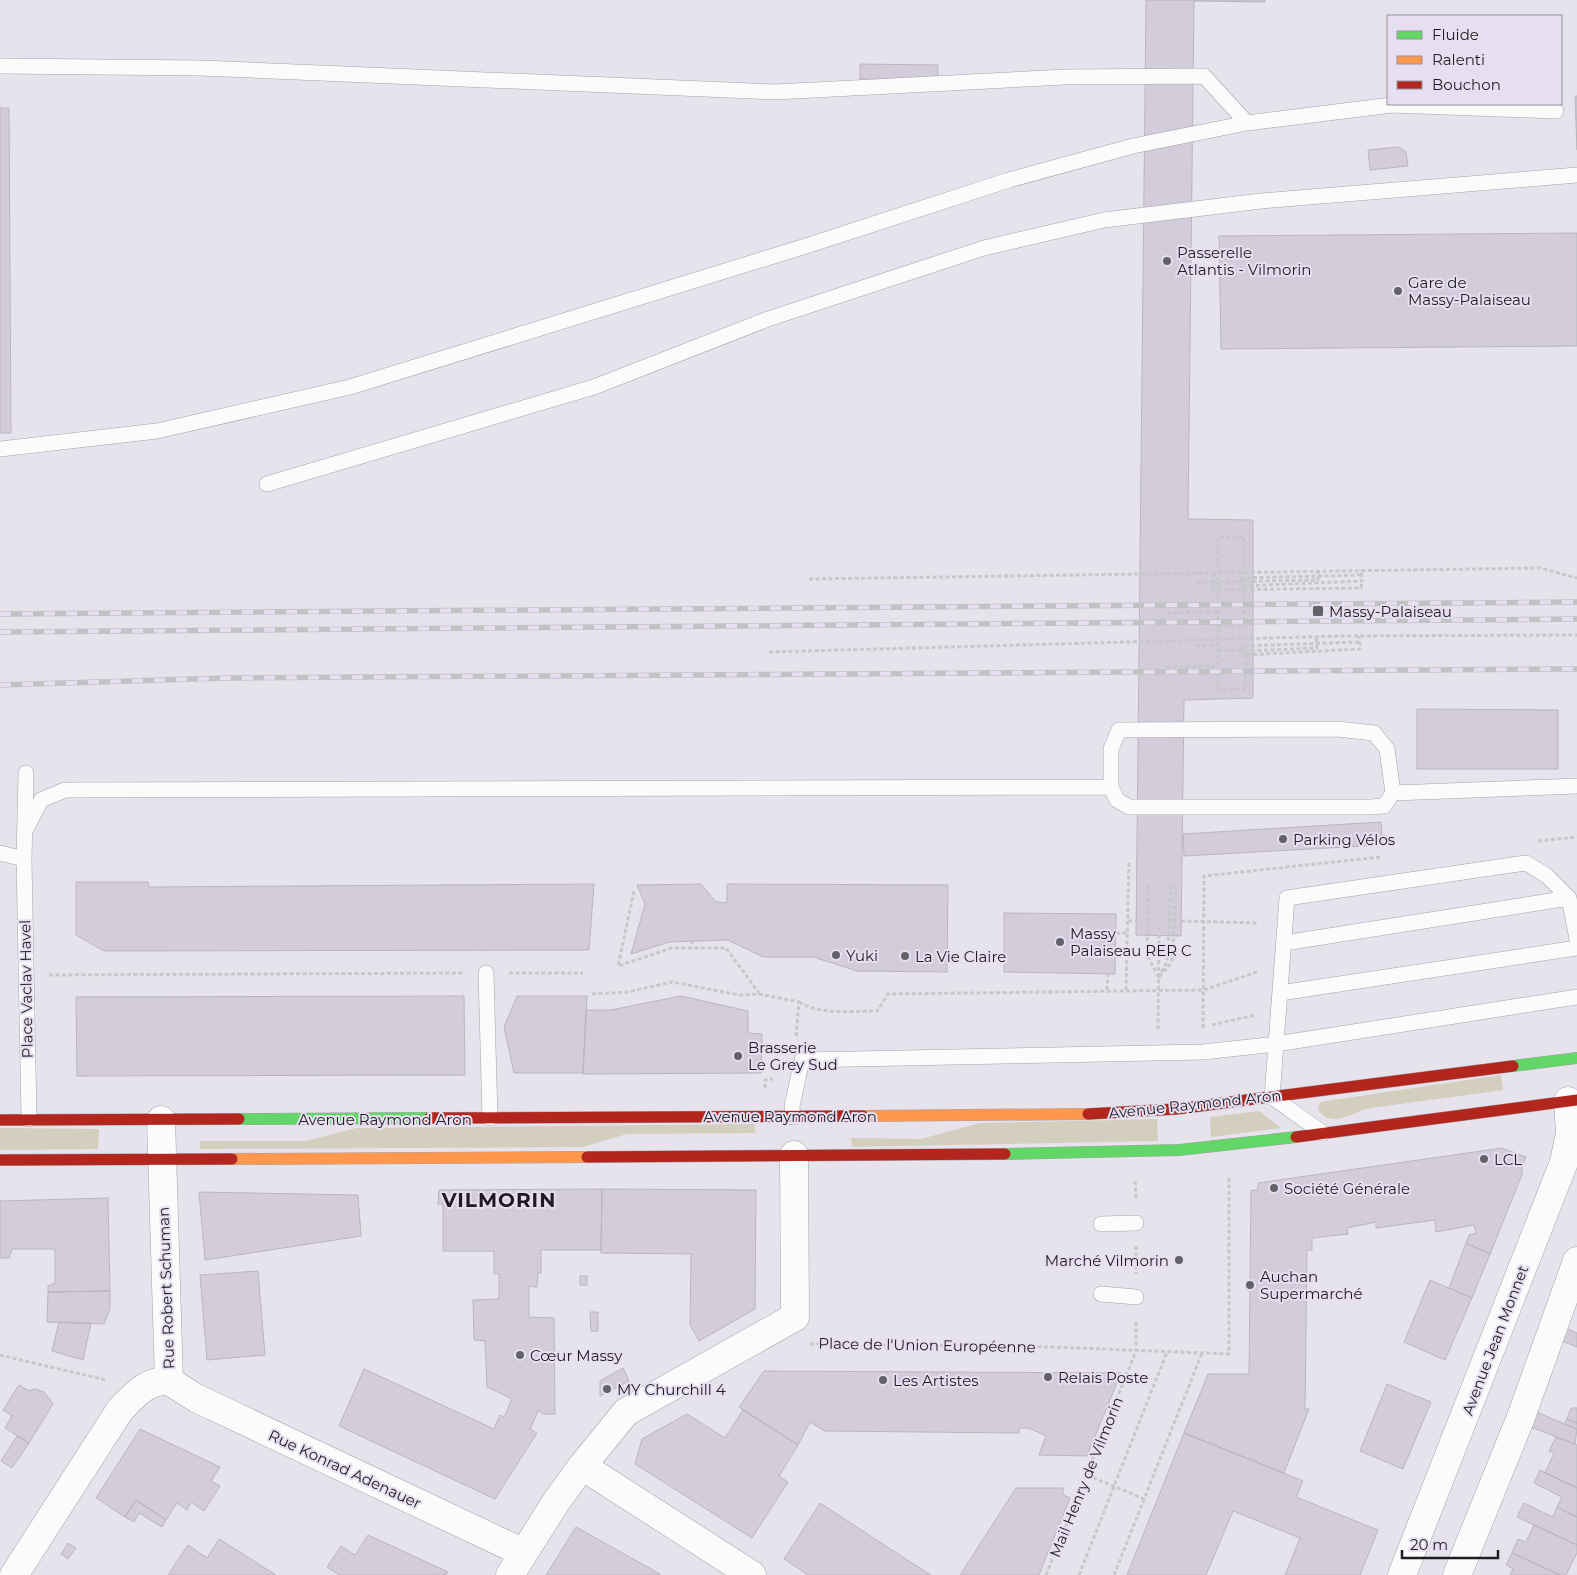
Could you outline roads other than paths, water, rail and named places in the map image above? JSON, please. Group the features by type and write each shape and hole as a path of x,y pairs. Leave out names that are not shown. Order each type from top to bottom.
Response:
{"street":[{"name":"Avenue Raymond Aron","path":"0,1120 490,1118 793,1122 971,1115 1111,1113 1176,1109 1564,1064 1577,1058"},
{"path":"0,1160 162,1160 797,1147 963,1155 1179,1150 1324,1134 1571,1098"},
{"name":"Avenue Jean Monnet","path":"1402,1575 1564,1162 1570,1133 1571,1098"},
{"path":"934,1128 971,1115"},
{"name":"Rue Robert Schuman","path":"14,1575 120,1410 143,1389 156,1381 169,1381 161,1120"},
{"path":"517,1564 582,1466 626,1412 795,1317 797,1147"},
{"path":"1456,1575 1520,1417 1577,1261"},
{"name":"Rue Konrad Adenauer","path":"169,1381 196,1398 517,1564"},
{"path":"582,1466 752,1575"}],"lane":[{"path":"0,66 201,68 775,92 1066,76 1204,76 1248,123"},
{"path":"0,449 157,431 350,387 809,245 1009,180 1134,146 1248,123 1392,105 1556,111"},
{"path":"267,484 594,387 768,319 984,248 1104,220 1260,201 1577,174"},
{"path":"1337,729 1374,733 1387,749 1393,793 1384,806 1370,807 1129,807 1117,800 1111,787 1111,749 1118,730 1337,729"},
{"name":"Place Vaclav Havel","path":"26,773 24,859 29,1119"},
{"path":"1393,793 1577,786"},
{"path":"26,829 41,800 65,790 1111,787"},
{"path":"0,853 24,859"},
{"path":"1324,1134 1272,1097 1288,898 1526,863 1546,875 1570,898 1577,939"},
{"path":"1284,943 1570,898"},
{"path":"1280,993 1577,948"},
{"path":"486,973 490,1118"},
{"path":"793,1122 792,1106 802,1060 1203,1052 1276,1044 1577,997"},
{"path":"1101,1224 1136,1223"},
{"path":"1101,1294 1136,1297"}],"railway":[{"path":"0,614 1577,602"},
{"path":"0,632 1577,619"},
{"path":"0,685 227,678 1577,669"}],"place":[{"name":"Passerelle Atlantis - Vilmorin","path":"1167,261"},
{"name":"Gare de Massy-Palaiseau","path":"1398,291"},
{"name":"Massy-Palaiseau","path":"1318,611"},
{"name":"Parking Vélos","path":"1283,839"},
{"name":"Massy Palaiseau RER C","path":"1060,942"},
{"name":"Yuki","path":"836,955"},
{"name":"La Vie Claire","path":"905,956"},
{"name":"Brasserie Le Grey Sud","path":"738,1056"},
{"name":"LCL","path":"1484,1159"},
{"name":"Société Générale","path":"1274,1188"},
{"name":"Marché Vilmorin","path":"1179,1260"},
{"name":"Auchan Supermarché","path":"1250,1285"},
{"name":"Cœur Massy","path":"520,1355"},
{"name":"Relais Poste","path":"1048,1377"},
{"name":"Les Artistes","path":"883,1380"},
{"name":"MY Churchill 4","path":"607,1389"}],"district":[{"name":"VILMORIN","path":"499,1200"}]}
